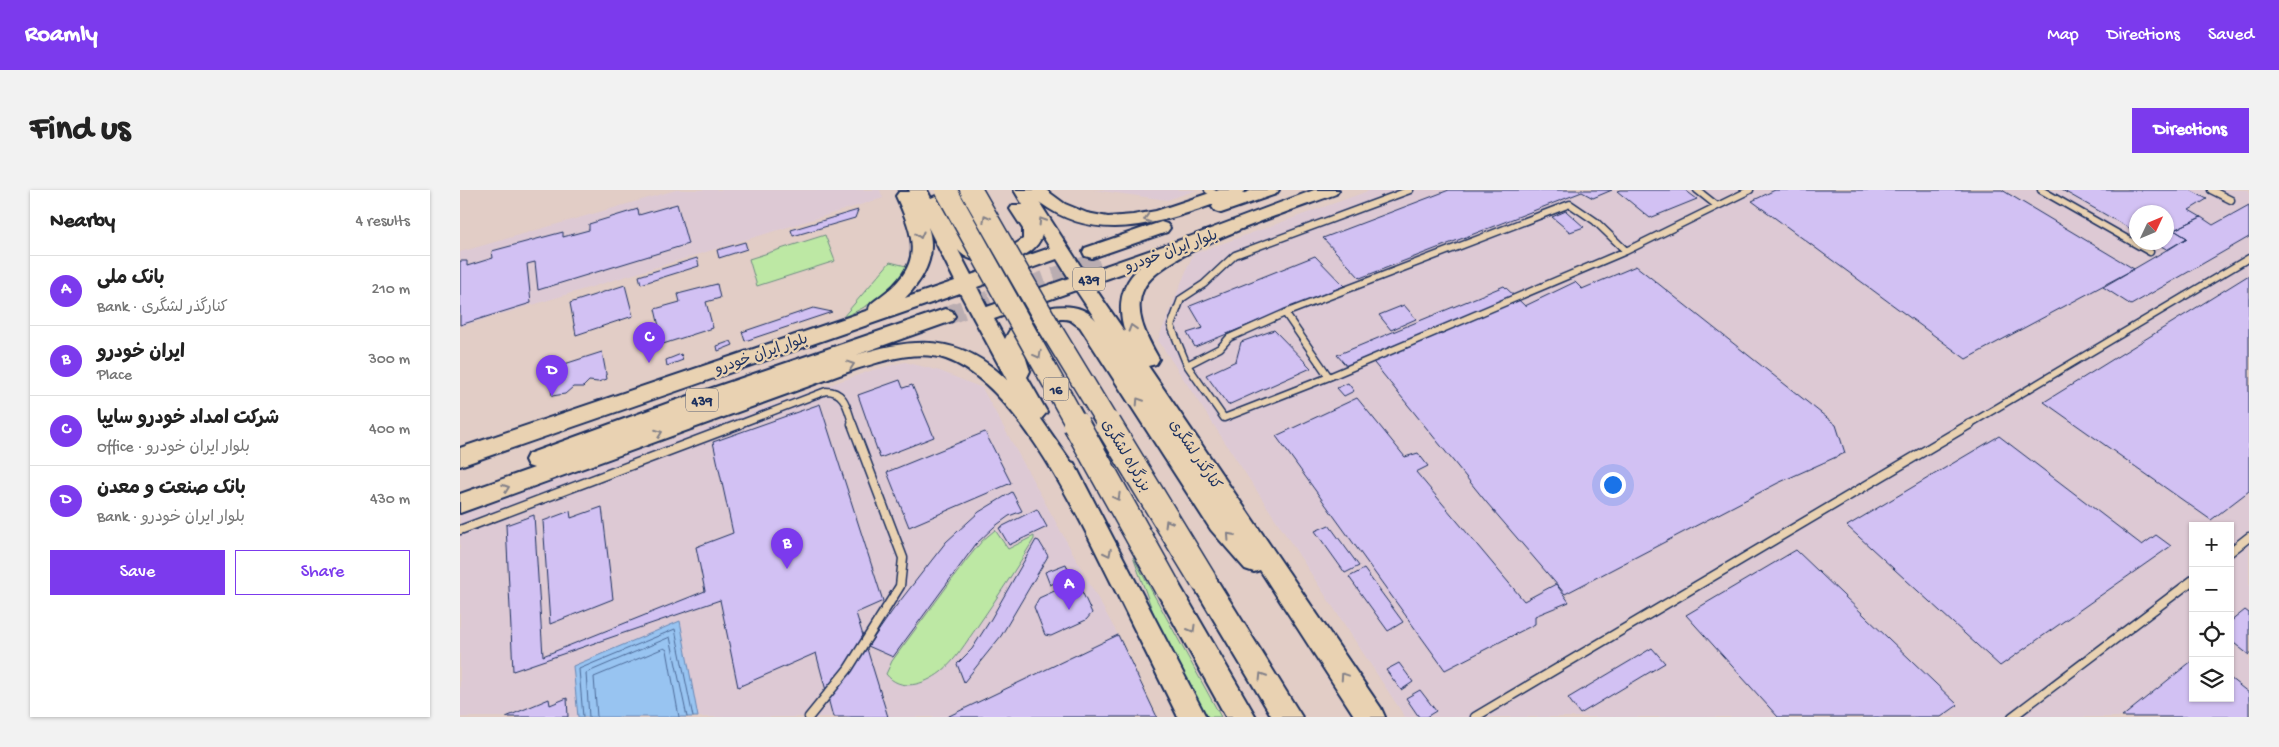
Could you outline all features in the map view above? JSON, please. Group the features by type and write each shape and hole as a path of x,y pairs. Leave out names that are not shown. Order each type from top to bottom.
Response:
{"highway":[{"name":"بزرگراه لشگری","path":"946,190 1167,587 1242,717"},
{"name":"بزرگراه لشگری","path":"971,190 1050,328 1288,717"}],"main road":[{"path":"840,326 883,305 907,284 916,270 922,256 922,242 902,190"},
{"path":"918,190 982,316 1047,432 1192,717"},
{"path":"932,190 967,250 980,258 997,256 1019,249 1029,244 1033,238 1033,232 1009,190"},
{"name":"کنارگذر لشگری","path":"1023,190 1081,282 1371,717"},
{"path":"1035,190 1053,206 1070,215 1093,221 1118,224 1139,221 1193,205 1221,192"},
{"name":"بلوار ایران خودرو","path":"1270,190 1095,257 1299,190"},
{"name":"بلوار ایران خودرو","path":"982,316 1196,242 1330,190"},
{"path":"1196,242 1166,255 1138,281 1129,300 1130,323 1136,340 1250,509 1309,624"},
{"name":"بلوار ایران خودرو","path":"460,457 1062,251"},
{"name":"بلوار ایران خودرو","path":"460,472 942,310 460,488"},
{"path":"1047,432 1019,367 1015,342 1020,332 1032,323 1049,316 1070,313 1086,322 1094,332 1219,523 1309,624"},
{"name":"439","path":"460,504 804,380 890,353 922,349 954,354 974,362 1004,389 1072,481"}],"lane":[{"path":"1410,190 1235,255 1204,284 1181,299 1170,326 1186,365 1224,418 1329,377 1626,251 1716,205 1750,190"},
{"path":"1697,190 1716,205"},
{"path":"2041,190 2150,252"},
{"path":"2211,190 2231,200"},
{"path":"1186,365 1220,348 1229,338 1285,314 1570,204 1595,221 1626,251"},
{"path":"1475,717 2249,258"},
{"path":"1285,314 1329,377"},
{"path":"460,530 826,391 835,391 842,396 871,470 903,558 903,574 900,586 848,669 809,717"},
{"path":"2234,549 2249,537"},
{"path":"2012,717 2189,583"}],"shaded area":[{"path":"676,190 880,190 883,198 460,327 460,252"},
{"path":"1094,190 1197,190 1167,200"},
{"path":"1371,190 2249,190 2249,717 1405,717 1158,340 1193,254"},
{"path":"905,362 940,371 982,388 1118,635 1157,717 460,717 460,512 873,370"}],"green space":[{"path":"825,235 835,261 757,286 749,259"},
{"path":"890,262 906,266 894,283 871,303 843,317"},
{"path":"995,530 1008,549 1034,536 1034,539 961,651 941,672 920,683 905,685 892,680 886,674 892,661 965,562 982,541"},
{"path":"1133,557 1221,717 1206,717 1157,623"}],"water":[{"path":"680,621 698,717 578,717 573,666"}],"building":[{"path":"1449,190 1612,190 1593,198 1582,192 1360,278 1323,238"},
{"path":"1685,190 1697,199 1650,218 1617,191"},
{"path":"1775,190 2002,190 2134,269 1966,359 1752,201"},
{"path":"2062,190 2190,190 2207,199 2189,210 2201,217 2174,230 2174,205 2129,205 2129,228"},
{"path":"677,204 688,244 538,290 535,262 527,264 531,303 460,325 460,261 467,261 467,266 493,258 492,251 563,232 563,237 589,230 589,224 638,209 639,215"},
{"path":"2249,205 2249,237 2131,305 2103,287 2166,250 2174,250 2174,246 2187,238 2174,230 2201,217 2213,225"},
{"path":"858,210 855,218 793,236 791,230"},
{"path":"1566,211 1584,227 1570,232 1552,217"},
{"path":"2174,230 2187,238 2174,246"},
{"path":"745,242 747,249 719,258 717,250"},
{"path":"1315,256 1344,286 1195,347 1187,333 1203,328 1190,306"},
{"path":"697,258 699,266 641,284 639,276"},
{"path":"1636,266 1836,425 1845,453 1778,483 1565,594 1487,503 1370,358 1349,369 1337,355 1504,286 1525,306 1575,282 1582,289"},
{"path":"2249,275 2249,491 2211,520 2044,402"},
{"path":"717,284 720,298 706,302 713,328 663,344 655,309 680,302 678,294"},
{"path":"625,285 633,316 576,335 570,303"},
{"path":"1404,305 1416,319 1391,330 1379,315"},
{"path":"813,308 832,312 745,341 742,332"},
{"path":"1274,330 1311,368 1228,405 1206,375 1236,361 1241,342"},
{"path":"731,341 733,345 718,351 717,346"},
{"path":"602,352 607,379 598,382 589,381 583,387 573,387 565,394 552,396 549,369"},
{"path":"681,354 683,360 667,366 666,360"},
{"path":"900,380 903,388 912,385 934,437 880,458 858,395"},
{"path":"1348,383 1354,391 1344,396 1337,388"},
{"path":"1357,398 1405,457 1418,453 1428,466 1416,472 1524,601 1556,584 1569,602 1535,616 1535,624 1445,670 1276,436"},
{"path":"820,404 883,601 856,613 888,717 833,717 816,653 738,687 720,600 513,671 506,525 534,515 543,656 705,591 696,547 733,533 713,442"},
{"path":"985,432 1011,483 909,527 887,472"},
{"path":"1999,436 2142,545 2156,535 2171,546 2000,666 1847,526"},
{"path":"1012,492 1022,511 1009,516 976,544 893,657 868,646 893,610 946,542 979,512"},
{"path":"602,507 613,599 550,624 543,521 570,511 571,518"},
{"path":"1037,509 1047,527 1009,545 999,528"},
{"path":"1329,525 1359,566 1345,573 1315,531"},
{"path":"1036,540 1039,541 1048,556 1001,636 964,682 957,664 972,649"},
{"path":"1796,550 1958,705 1941,717 1778,717 1686,615"},
{"path":"1066,564 1071,576 1050,585 1045,572"},
{"path":"1364,569 1403,622 1388,631 1349,577"},
{"path":"1072,583 1079,585 1092,613 1086,620 1051,636 1045,635 1034,607 1039,598"},
{"path":"2245,610 2249,613 2249,655 2234,643 2234,619"},
{"path":"1118,635 1157,717 947,717"},
{"path":"1652,648 1665,663 1580,714 1568,698"},
{"path":"1399,663 1413,682 1401,690 1386,670"},
{"path":"2189,663 2189,702 2234,702 2234,681 2249,693 2249,717 2122,717"},
{"path":"1420,690 1436,711 1426,717 1419,717 1406,698"},
{"path":"567,698 568,717 506,717 549,699 550,705"}],"tunnel":[{"path":"945,316 1099,261"}],"place":[{"name":"شرکت امداد خودرو سایپا","path":"649,363"},
{"name":"بانک صنعت و معدن","path":"552,396"},
{"name":"ایران خودرو","path":"787,569"},
{"name":"بانک ملی","path":"1069,610"}]}
